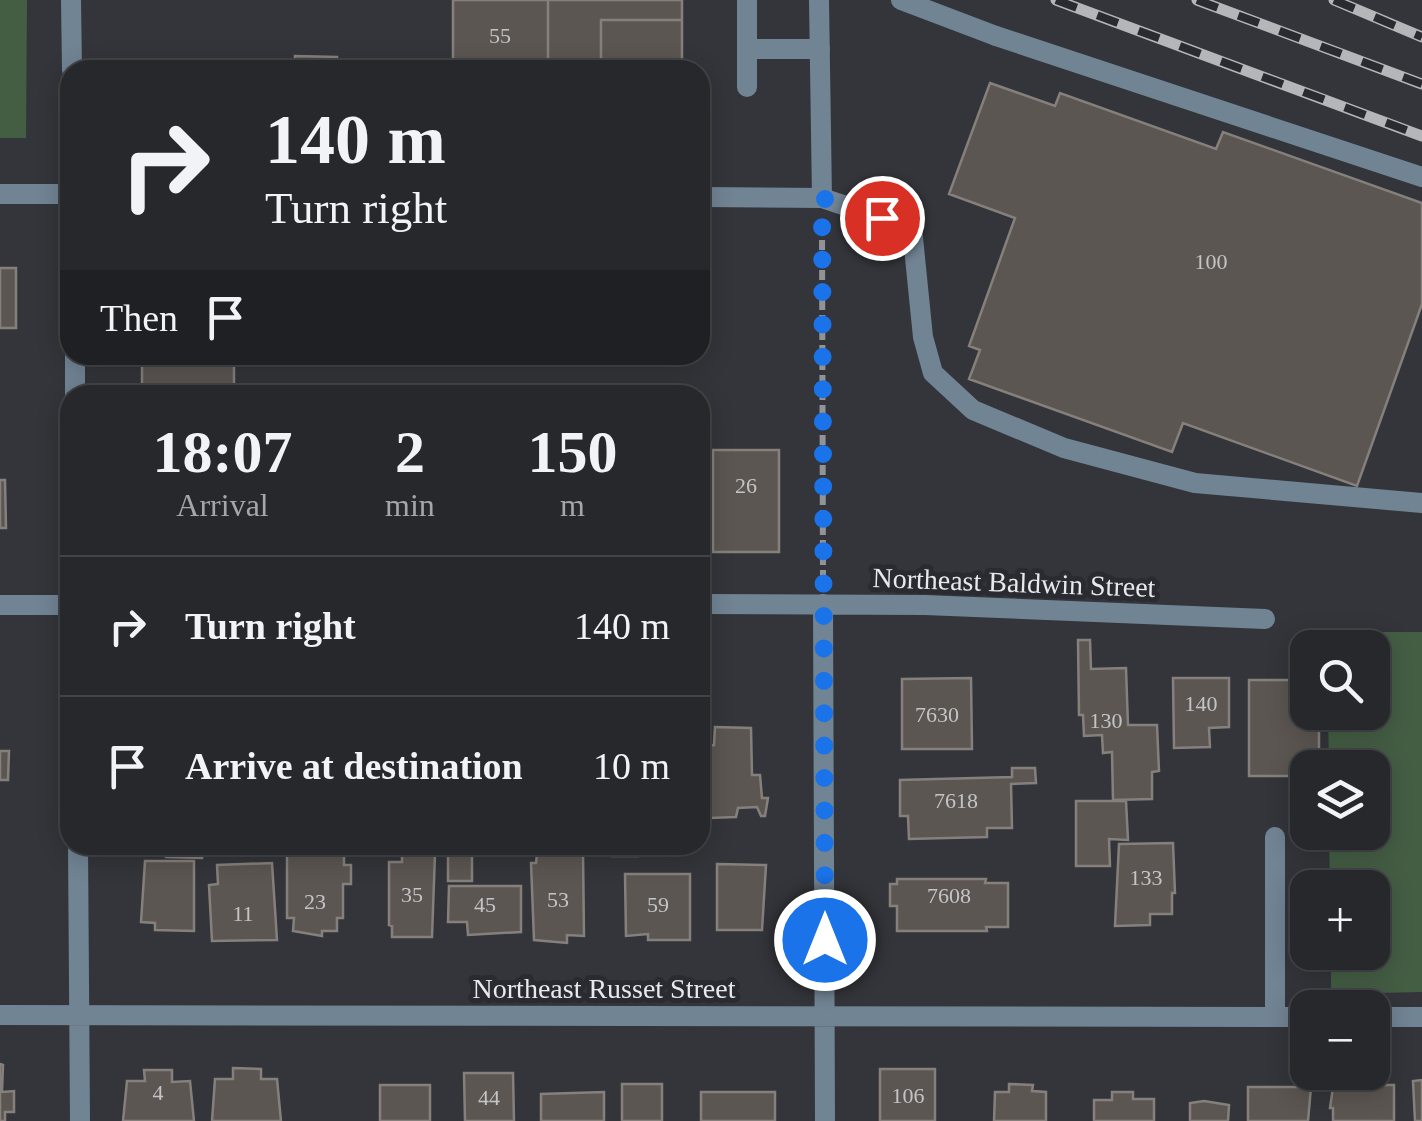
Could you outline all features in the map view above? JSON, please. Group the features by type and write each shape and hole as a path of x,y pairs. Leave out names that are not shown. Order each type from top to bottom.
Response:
{"street":[{"path":"71,0 72,60"},
{"path":"746,87 747,0"},
{"path":"819,0 822,198"},
{"path":"902,0 996,36 1422,176"},
{"path":"746,49 820,49"},
{"path":"0,194 60,194"},
{"path":"710,197 822,198 912,228 922,338 933,373 973,410 1064,448 1194,483 1422,503"},
{"name":"Northeast Baldwin Street","path":"710,604 823,604 1266,619"},
{"path":"823,604 825,1121"},
{"path":"0,606 60,606"},
{"path":"1275,836 1275,1017"},
{"path":"78,855 80,1121"},
{"name":"Northeast Russet Street","path":"0,1016 1290,1017"},
{"path":"1390,1017 1422,1017"}],"path":[{"path":"822,198 823,604"}],"green space":[{"path":"0,0 27,0 26,138 0,138"},
{"path":"1390,632 1422,632 1422,992 1331,990 1331,970 1390,970 1390,870 1330,870 1329,850 1390,850 1390,750 1329,750 1328,730 1390,730"}],"building":[{"path":"453,0 548,0 548,60 453,60"},
{"path":"548,0 682,0 682,20 601,20 601,60 548,60"},
{"path":"601,20 682,20 682,60 601,60"},
{"path":"295,56 337,57 337,60 295,60"},
{"path":"990,83 1055,106 1060,93 1216,149 1223,132 1422,203 1422,304 1357,486 1183,423 1172,452 969,379 980,350 969,346 1015,218 949,194"},
{"path":"0,268 16,268 16,328 0,328"},
{"path":"142,365 234,365 234,385 142,385"},
{"path":"713,450 779,450 779,552 713,552"},
{"path":"0,480 5,480 6,528 0,528"},
{"path":"1078,640 1090,640 1091,669 1126,668 1128,725 1157,725 1159,771 1152,772 1152,799 1113,800 1112,752 1103,753 1102,735 1084,736 1083,715 1079,715"},
{"path":"971,678 972,749 902,749 902,679"},
{"path":"1173,678 1229,678 1229,727 1209,728 1210,747 1174,748"},
{"path":"1249,680 1290,680 1290,730 1319,730 1319,750 1290,750 1290,776 1249,776"},
{"path":"715,727 751,728 752,775 760,775 762,798 768,798 765,816 757,807 738,808 736,817 710,818 710,745 714,745"},
{"path":"0,751 9,751 8,780 0,780"},
{"path":"1012,768 1035,768 1036,783 1011,784 1012,828 987,828 987,837 909,839 908,816 900,816 900,780 1012,777"},
{"path":"1076,801 1126,801 1128,840 1109,839 1110,866 1076,866"},
{"path":"1173,843 1172,914 1150,914 1150,925 1115,926 1119,844"},
{"path":"166,855 202,855 202,858"},
{"path":"287,855 344,855 344,865 351,865 351,884 343,884 343,918 337,918 337,931 322,931 322,936 293,931 294,918 287,918"},
{"path":"402,855 435,855 432,937 392,937 389,862 402,862"},
{"path":"448,855 472,855 472,881 448,881"},
{"path":"537,855 583,855 584,936 567,935 567,943 534,940 531,863 536,863"},
{"path":"145,861 194,861 194,931 155,930 155,923 141,922"},
{"path":"272,863 277,940 212,941 209,885 218,884 217,865"},
{"path":"717,864 766,865 762,930 717,930"},
{"path":"625,874 690,874 690,940 648,940 648,934 626,936"},
{"path":"897,879 986,879 985,883 1008,883 1008,927 986,927 987,931 897,931 897,906 890,906 890,884 897,884"},
{"path":"449,886 521,886 521,932 468,935 467,922 448,922"},
{"path":"0,1064 2,1092 14,1091 14,1112 5,1112 5,1121 0,1121"},
{"path":"233,1068 261,1069 261,1079 277,1079 281,1121 212,1121 215,1079 233,1079"},
{"path":"880,1069 935,1069 935,1121 880,1121"},
{"path":"144,1070 172,1070 172,1082 190,1081 194,1121 123,1121 127,1081 145,1081"},
{"path":"464,1073 513,1073 514,1121 465,1121"},
{"path":"1422,1080 1422,1121 1415,1121 1413,1081"},
{"path":"622,1084 662,1084 662,1121 622,1121"},
{"path":"1009,1084 1033,1085 1032,1091 1046,1092 1046,1121 994,1121 995,1092 1009,1092"},
{"path":"380,1085 430,1085 430,1121 380,1121"},
{"path":"1390,1085 1394,1085 1394,1121 1333,1121 1333,1090 1390,1090"},
{"path":"1248,1087 1311,1090 1308,1121 1248,1121"},
{"path":"604,1092 604,1121 541,1121 541,1094"},
{"path":"701,1092 775,1092 775,1121 701,1121"},
{"path":"1112,1092 1133,1092 1133,1099 1154,1099 1154,1121 1094,1121 1094,1100 1112,1100"},
{"path":"1190,1103 1229,1105 1228,1121 1190,1121"}],"railway":[{"path":"1056,0 1422,136"},
{"path":"1197,0 1422,84"},
{"path":"1334,0 1422,37"}],"route":[{"path":"825,940 822,198 882,218"}]}
